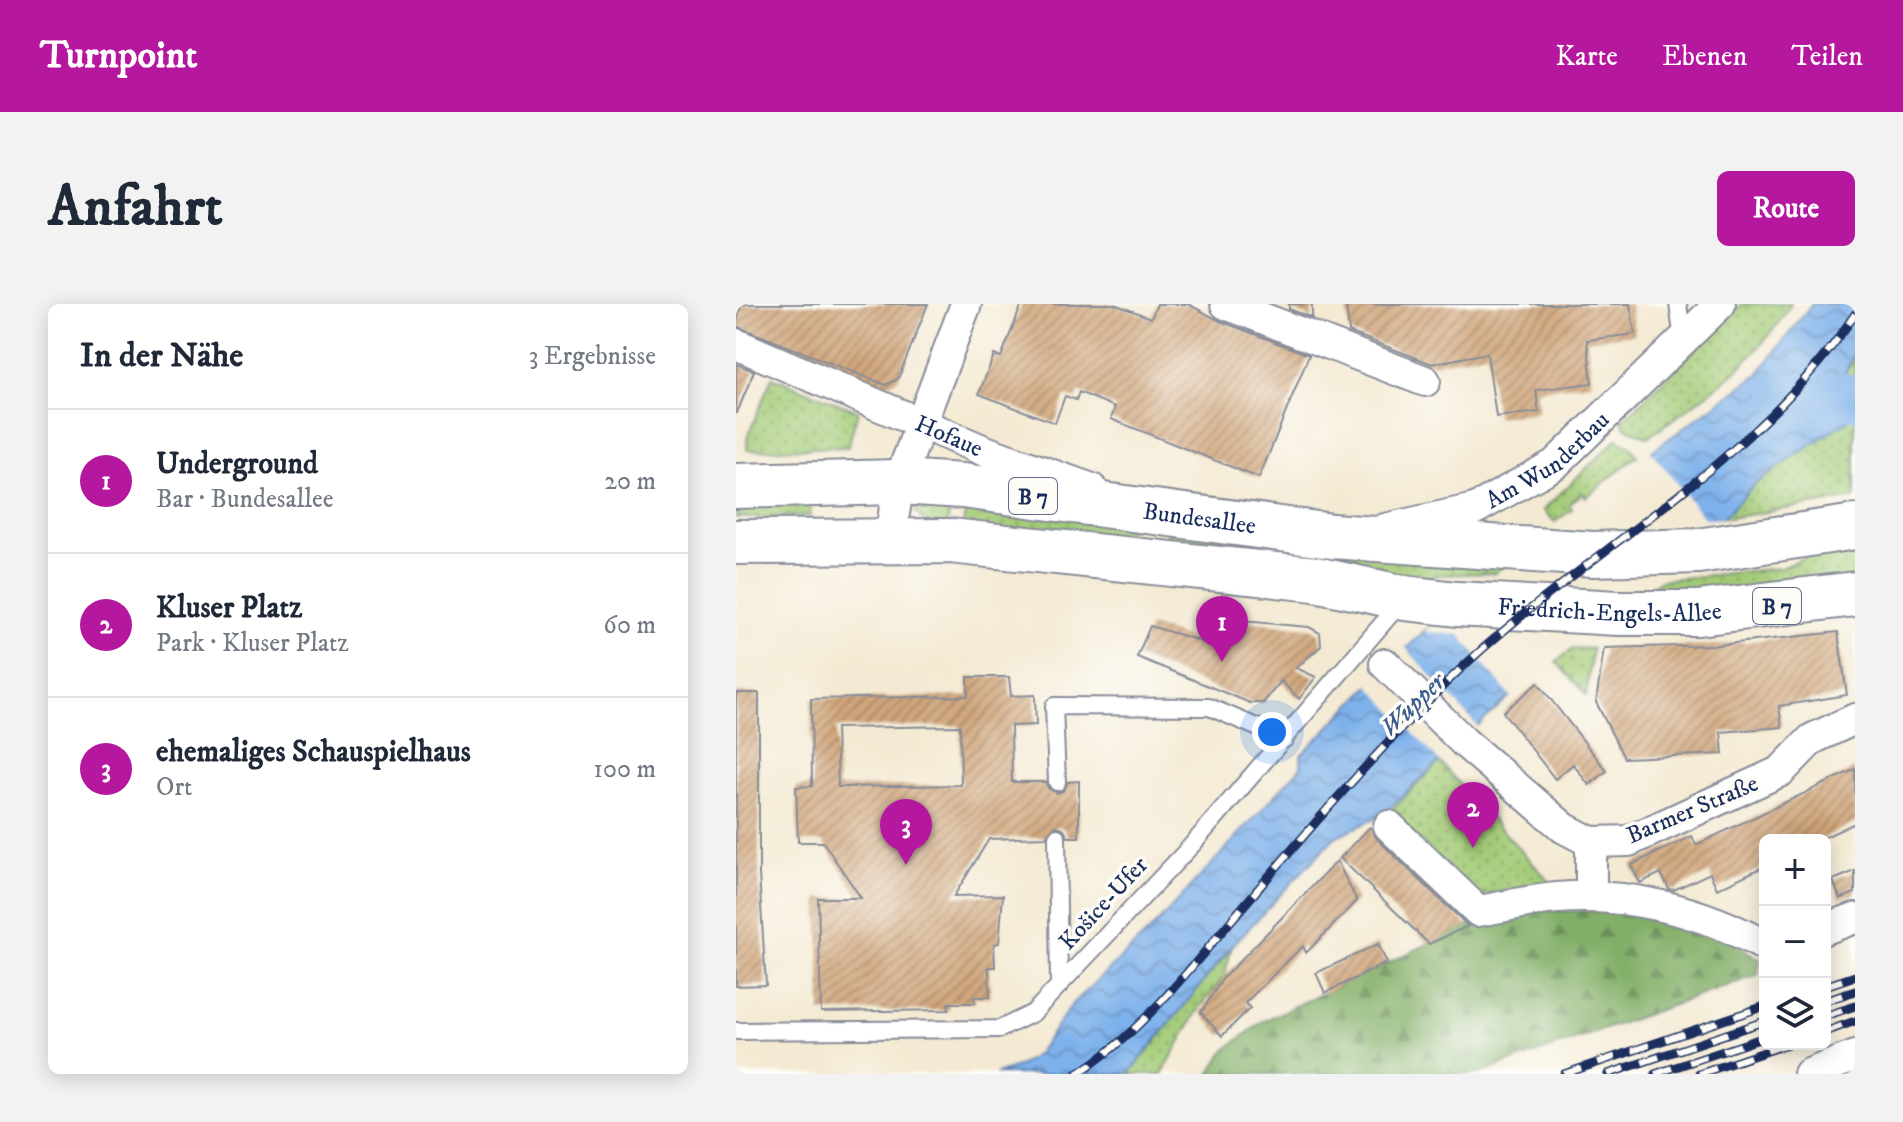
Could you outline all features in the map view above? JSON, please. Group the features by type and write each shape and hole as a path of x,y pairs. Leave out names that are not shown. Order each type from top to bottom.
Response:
{"main road":[{"name":"Bundesallee","path":"736,486 899,482 971,486 1332,536 1525,550 1680,552"},
{"path":"1148,562 1140,553 1140,536 1152,521 1166,515"},
{"name":"B 7","path":"1680,552 1855,527"},
{"name":"Bundesallee","path":"736,542 950,541 1315,579 1405,598 1474,591"},
{"path":"1474,591 1680,552"},
{"name":"Friedrich-Engels-Allee","path":"1474,591 1618,613 1698,613 1855,594"}],"street":[{"path":"890,539 899,482 966,304"},
{"path":"1226,304 1425,381"},
{"name":"Am Wunderbau","path":"1332,536 1391,528 1475,509 1506,494 1555,464 1720,304"},
{"name":"Hofaue","path":"736,344 985,451 1166,515"},
{"path":"1385,664 1464,742 1564,828 1591,842 1591,897"},
{"name":"Barmer Straße","path":"1591,842 1629,841 1781,771 1812,739 1855,719"},
{"path":"1389,826 1478,911 1557,898 1591,897 1709,917 1759,943"},
{"path":"1831,927 1855,918"},
{"path":"1809,1074 1855,1056"}],"lane":[{"path":"1678,304 1683,340"},
{"name":"Košice-Ufer","path":"736,1031 1000,1029 1033,1013 1192,845 1405,598"},
{"path":"1057,782 1054,706 1209,707 1285,739"},
{"path":"1057,837 1059,986"}],"green space":[{"path":"1742,304 1791,304 1760,347 1709,393 1648,437 1626,427 1622,421"},
{"path":"1855,354 1855,498 1722,519 1756,483 1848,420 1845,372"},
{"path":"772,377 858,411 848,447 747,450 747,438"},
{"path":"1617,439 1630,446 1637,456 1586,497 1583,493 1569,504 1572,509 1555,522 1543,510"},
{"path":"952,496 947,527 925,522 915,511 915,504"},
{"path":"810,498 810,516 736,518 736,500"},
{"path":"967,499 1131,525 1124,546 962,529"},
{"path":"1172,528 1306,544 1304,564 1159,545"},
{"path":"1855,543 1855,582 1633,602 1661,580 1781,568 1823,549"},
{"path":"1331,547 1510,562 1497,573 1438,575 1415,585 1329,567"},
{"path":"1574,648 1592,649 1586,695 1556,662"},
{"path":"1439,762 1551,883 1479,896 1390,812"},
{"path":"1484,911 1622,911 1707,927 1759,958 1758,975 1478,1074 1210,1074 1224,1051 1263,1021 1471,924"},
{"path":"1232,946 1224,978 1200,1007 1162,1074 1129,1074"}],"water":[{"path":"1812,304 1855,304 1855,354 1845,372 1848,420 1756,483 1722,519 1600,604 1510,696 1381,816 1335,837 1232,946 1129,1074 996,1074 1017,1067 1037,1054 1073,1003 1150,931 1301,767 1301,755 1424,631 1660,445 1757,375"}],"pier":[{"path":"1650,450 1705,519 1728,518 1602,607 1512,698 1460,635 1424,631"},
{"path":"1404,646 1479,728 1441,763 1367,683"}],"building":[{"path":"741,304 928,304 898,379 886,385 736,326"},
{"path":"1022,304 1114,304 1151,318 1157,304 1188,304 1220,321 1309,355 1259,478 1111,419 1115,407 1079,392 1076,400 1065,396 1055,423 979,394 994,355 1001,357"},
{"path":"1289,304 1312,304 1312,318 1289,309"},
{"path":"1346,304 1630,304 1635,334 1587,340 1592,383 1536,390 1539,412 1496,417 1487,353 1432,364 1349,332"},
{"path":"736,364 754,371 737,413 736,413"},
{"path":"1243,621 1309,627 1320,633 1321,646 1296,668 1316,677 1299,699 1281,681 1263,703 1250,703 1137,657 1150,626 1227,649"},
{"path":"1838,632 1847,695 1779,706 1782,727 1721,732 1723,754 1624,758 1596,702 1604,648 1717,645"},
{"path":"968,677 1009,677 1011,696 1035,695 1036,725 1011,726 1012,782 1046,782 1048,788 1057,793 1063,791 1068,782 1079,781 1079,837 1068,837 1063,828 1056,826 1046,837 989,839 954,896 1003,895 999,943 994,944 995,967 989,967 990,997 974,997 975,1003 948,1003 949,1010 821,1012 818,898 861,898 823,842 798,842 796,787 812,786 811,699 968,696","holes":["960,726 961,785 838,787 836,728"]},
{"path":"1538,683 1607,771 1589,785 1573,764 1555,779 1503,712"},
{"path":"736,693 759,693 759,874 766,985 736,986"},
{"path":"1855,769 1855,823 1831,834 1759,834 1759,869 1717,889 1710,873 1674,890 1669,889 1661,873 1640,883 1631,865 1692,836 1696,845"},
{"path":"1370,827 1377,839 1468,926 1429,944 1340,858"},
{"path":"1337,861 1357,901 1306,953 1303,946 1245,1003 1250,1008 1222,1036 1201,1013 1223,978"},
{"path":"1855,871 1855,893 1840,899 1833,880"},
{"path":"1378,944 1387,963 1325,993 1316,973"}],"waterway":[{"name":"Wupper","path":"1785,394 1855,397"}],"railway":[{"path":"1077,1074 1122,1040 1162,1001 1338,797 1447,682 1551,592 1715,465 1766,419 1813,369 1855,314"},
{"path":"1831,984 1855,976"},
{"path":"1831,999 1855,991"},
{"path":"1831,1014 1855,1006"},
{"path":"1564,1074 1759,1008"},
{"path":"1831,1030 1855,1021"},
{"path":"1608,1074 1759,1023"},
{"path":"1655,1074 1759,1039"},
{"path":"1699,1074 1770,1050"}],"place":[{"name":"Underground","path":"1222,662"},
{"name":"Kluser Platz","path":"1473,848"},
{"name":"ehemaliges Schauspielhaus","path":"906,865"}]}
